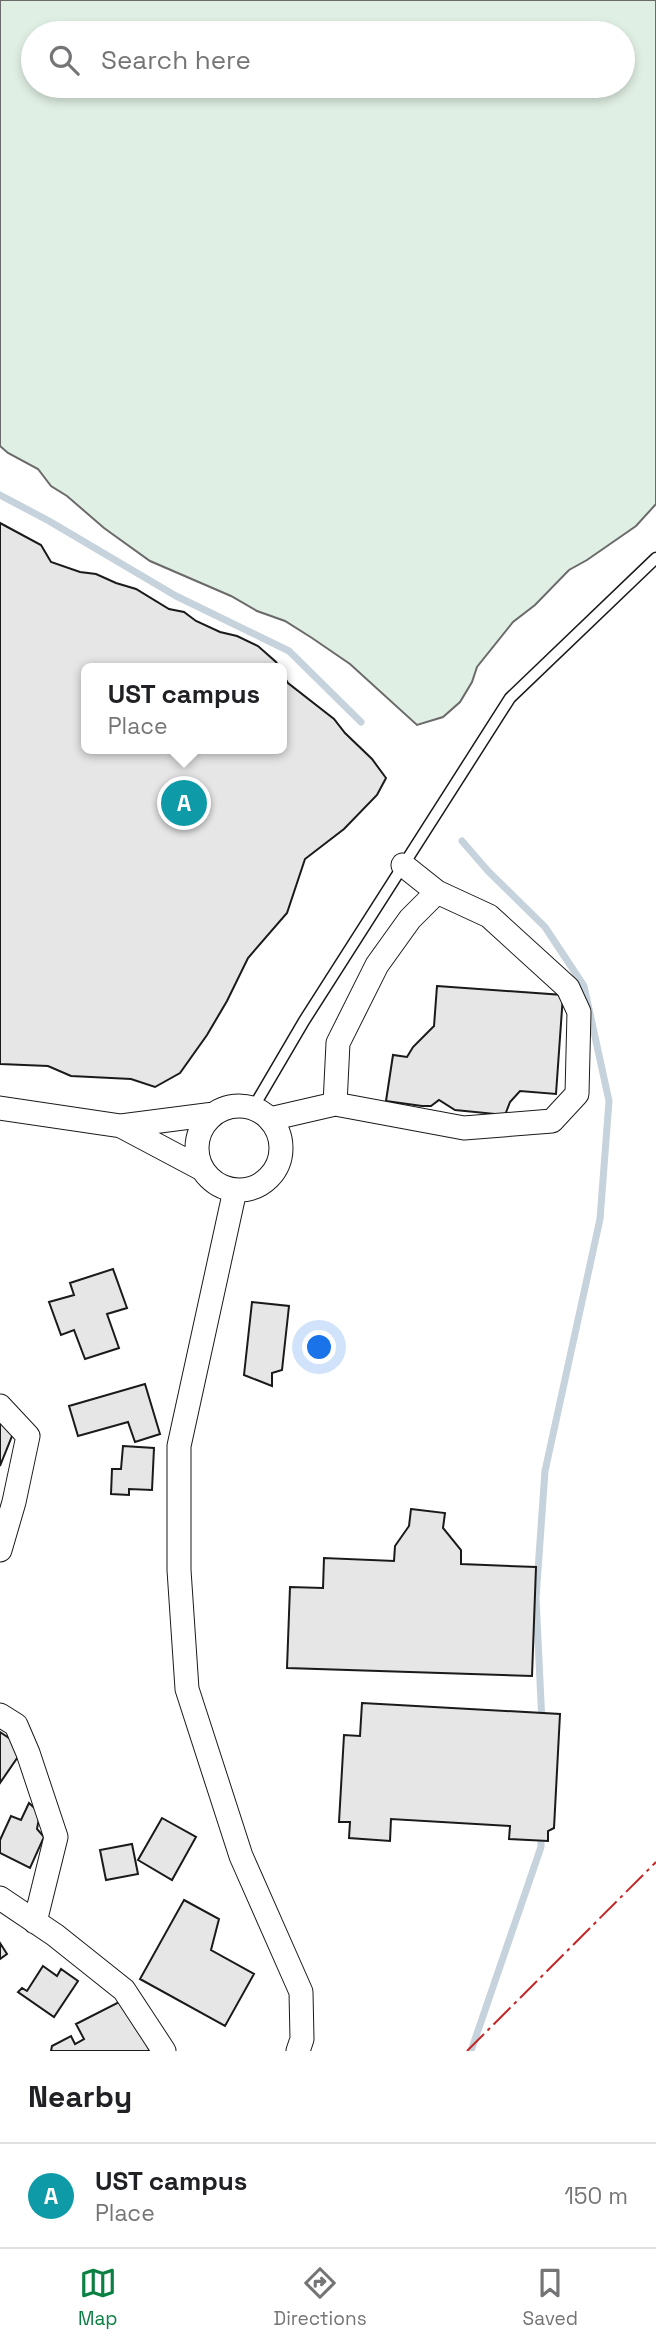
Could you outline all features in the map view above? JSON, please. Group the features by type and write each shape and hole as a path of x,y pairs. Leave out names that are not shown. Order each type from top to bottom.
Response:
{"street":[{"path":"0,1108 121,1126 214,1114 233,1107 262,1114 335,1104 464,1128 552,1122 577,1094 579,1012 568,988 489,916 437,892 403,865"},
{"path":"335,1104 338,1042 376,965 410,919 437,892"},
{"path":"202,1169 197,1149 201,1129 214,1114"},
{"path":"121,1126 202,1169 216,1184 235,1190 255,1188 271,1176 280,1158 280,1137 262,1114"},
{"path":"235,1190 179,1446 179,1570 187,1689 242,1856 300,1992 302,2039 298,2051"},
{"path":"0,1406 27,1436 14,1502 0,1550"},
{"path":"0,1714 16,1725 56,1837 35,1922"},
{"path":"0,1898 124,1990 164,2051"}],"lane":[{"path":"262,1114 304,1021 510,698 656,558"}],"green space":[{"path":"0,0 656,0 656,504 636,526 569,570 535,605 513,622 477,667 460,702 443,717 417,725 350,664 312,638 285,621 257,611 231,596 150,561 51,486 38,469 0,446"}],"building":[{"path":"0,523 41,545 51,562 80,572 96,574 136,589 169,609 184,612 196,621 258,646 277,663 81,663 81,754 287,754 287,681 334,719 386,778 377,795 344,829 305,859 287,913 248,958 207,1035 180,1073 155,1087 131,1079 71,1076 48,1066 0,1064"},
{"path":"437,986 563,995 556,1094 520,1091 510,1102 505,1115 455,1110 439,1100 431,1106 386,1101 393,1055 407,1057 434,1026"},
{"path":"113,1269 127,1308 107,1314 119,1348 85,1359 74,1330 61,1335 49,1302 74,1295 70,1283"},
{"path":"252,1302 289,1306 282,1370 272,1373 272,1386 244,1375"},
{"path":"145,1384 160,1434 135,1442 128,1422 78,1436 69,1406"},
{"path":"0,1421 14,1431 0,1466"},
{"path":"123,1446 154,1448 152,1490 129,1489 129,1495 111,1494 112,1469 121,1469"},
{"path":"411,1509 445,1513 443,1528 461,1550 461,1564 536,1567 532,1676 287,1668 290,1587 323,1588 324,1558 394,1561 395,1546 409,1526"},
{"path":"362,1703 560,1714 554,1828 548,1831 548,1841 509,1839 510,1826 391,1819 390,1841 349,1838 350,1822 339,1822 344,1735 360,1736"},
{"path":"0,1732 24,1748 0,1783"},
{"path":"29,1803 40,1813 37,1829 44,1837 30,1868 0,1853 0,1840 11,1816 21,1820"},
{"path":"162,1818 196,1837 172,1880 138,1860"},
{"path":"132,1844 138,1874 106,1880 100,1850"},
{"path":"184,1900 219,1919 211,1950 254,1974 225,2026 140,1979"},
{"path":"0,1943 7,1954 0,1959"},
{"path":"43,1966 57,1976 61,1969 78,1981 54,2017 18,1992 22,1988 27,1991"},
{"path":"123,2000 150,2051 51,2051 52,2046 71,2036 75,2044 84,2039 76,2024"}],"waterway":[{"path":"0,495 176,596 289,651 361,722"},
{"path":"462,841 488,871 545,927 584,986 609,1101 600,1219 545,1471 536,1598 542,1723"},
{"path":"471,2051 541,1847 541,1832"}],"power":[{"path":"467,2051 656,1862"}],"place":[{"name":"UST campus","path":"184,803"}]}
